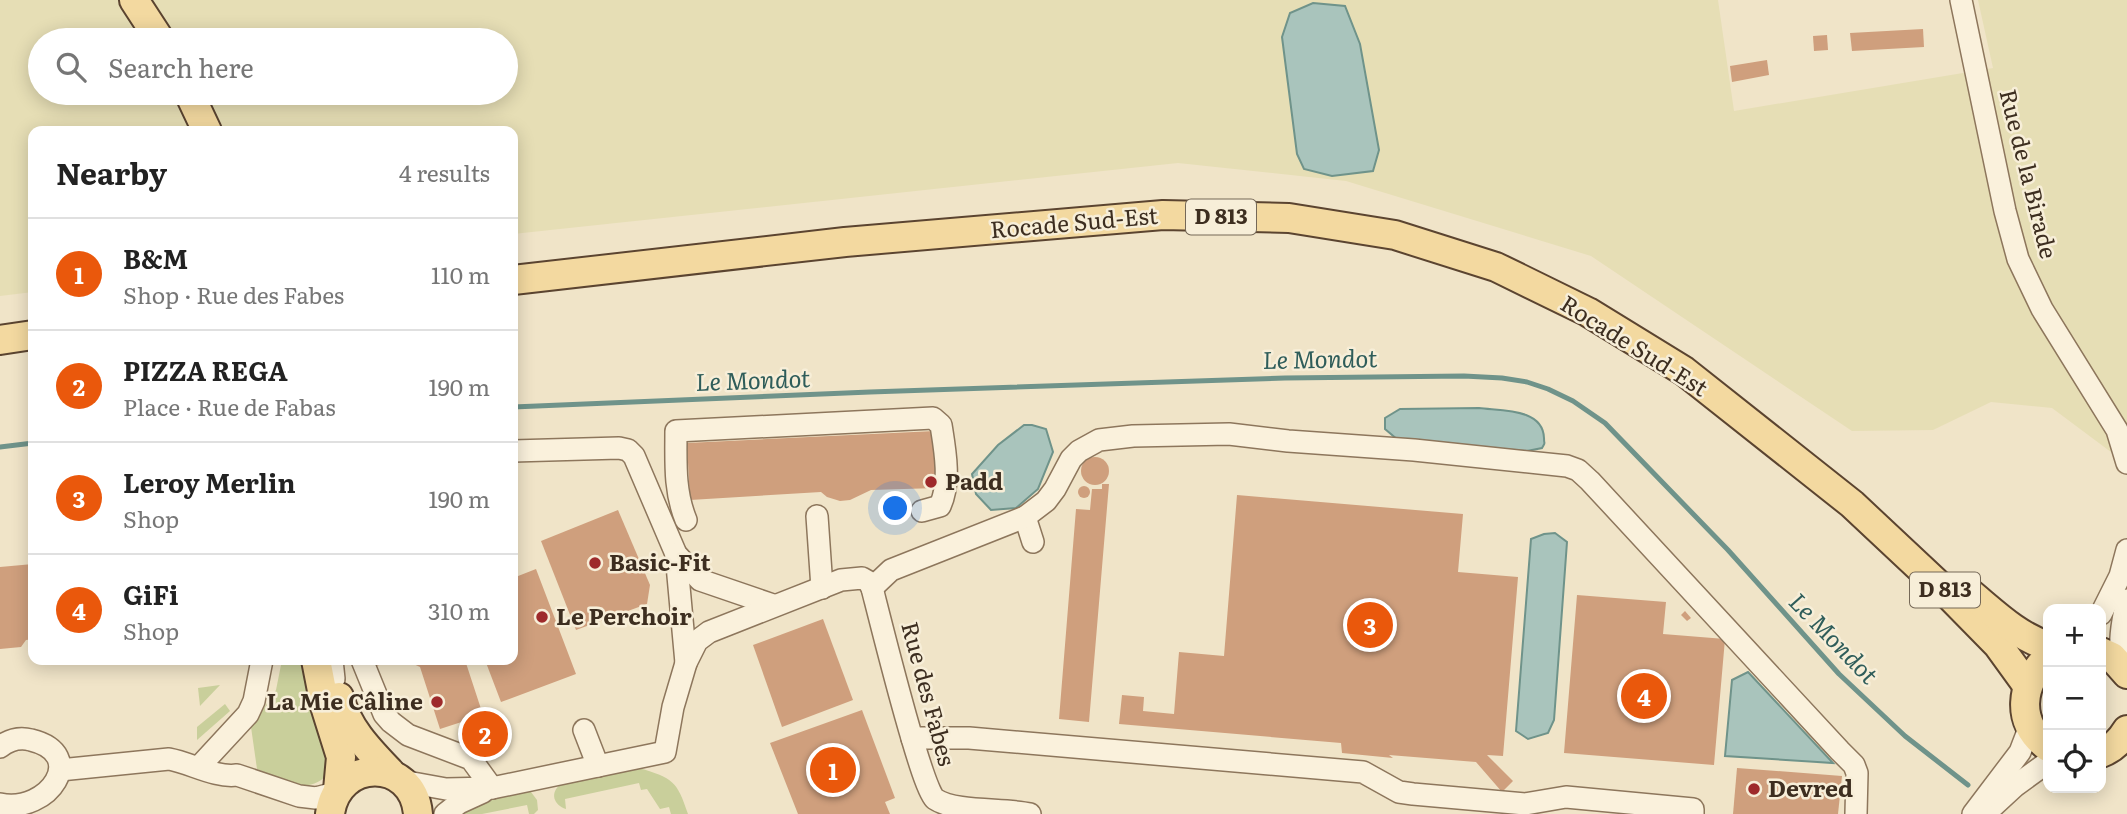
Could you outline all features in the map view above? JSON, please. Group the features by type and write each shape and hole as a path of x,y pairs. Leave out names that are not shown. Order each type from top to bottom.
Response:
{"main road":[{"path":"134,0 152,28"},
{"path":"195,105 205,126"},
{"name":"Rocade Sud-Est","path":"518,279 845,242 1163,215 1289,218 1395,235 1496,267 1588,312 1684,371 1852,504 1998,645 2027,685"},
{"path":"0,340 28,336"},
{"name":"Rocade Sud-Est","path":"1852,504 1901,537 2010,627 2043,644"},
{"path":"2043,662 2027,685 2025,699 2025,739 2043,743"},
{"path":"328,665 348,721 360,741 412,794 418,814"},
{"path":"328,665 325,706 341,757 334,799"},
{"path":"334,799 347,780 359,774 372,772 396,777"}],"street":[{"name":"Rue de la Birade","path":"1961,0 2018,259 2042,309 2117,430 2127,463"},
{"path":"686,520 679,504 676,431 933,418 941,425 944,442 946,492 940,506 922,511"},
{"path":"396,777 446,789 492,788 665,752 670,720 686,663 697,641 709,632 841,580 862,578 869,582 872,588 891,570 1025,517 1055,489 1079,450 1099,440 1133,436 1230,434 1414,450 1567,466 1578,470 1854,765 1857,773 1856,814"},
{"path":"518,451 628,450 643,473 676,554 700,580 773,605"},
{"path":"817,516 822,588"},
{"path":"1025,517 1032,542"},
{"path":"2106,604 2120,576 2127,550"},
{"path":"676,554 686,663"},
{"name":"Rue des Fabes","path":"872,588 912,738 928,789 934,798 949,804 1030,814"},
{"path":"2117,665 2127,600"},
{"path":"199,767 248,713 254,701 261,665"},
{"path":"364,665 384,714 391,722 408,735 471,759 492,788"},
{"path":"584,730 598,766"},
{"path":"912,738 969,738 1363,772 1399,792 1477,800 1525,804 1566,797 1693,811"},
{"path":"0,747 16,739 39,742 56,758 60,770 57,790 44,806 25,813 15,812 0,804"},
{"path":"1973,814 2025,739"},
{"path":"60,770 169,759 228,776 237,775 299,796 334,799"},
{"path":"1985,814 2015,786 2043,766"},
{"path":"228,776 236,786 312,814"},
{"path":"444,814 459,803 492,788"}],"shaded area":[{"path":"0,0 1718,0 1734,111 1993,68 1978,0 2127,0 2127,464 2052,408 1991,402 1933,430 1852,431 1591,256 1346,181 1178,163 518,233 518,126 28,126 28,293 0,296"}],"green space":[{"path":"281,665 311,665 330,771 314,784 296,784 257,769 251,727 276,690"},
{"path":"220,685 200,706 198,688"},
{"path":"225,704 230,711 197,740 197,727"},
{"path":"639,768 672,782 688,814 671,814 669,807 660,809 647,789 641,790 639,783 565,799 566,809 558,805 554,798 557,787 561,784"},
{"path":"531,792 537,800 538,810 534,814 529,814 527,805 482,814 454,814 477,801"}],"water":[{"path":"1313,3 1345,6 1360,44 1379,150 1373,171 1332,176 1304,169 1297,154 1282,37 1290,13"},
{"path":"1479,408 1519,413 1537,421 1542,428 1542,448 1527,451 1398,440 1385,429 1385,418 1400,409"},
{"path":"1024,425 1046,429 1053,452 1038,489 1016,508 991,510 976,494 972,474 998,445"},
{"path":"1555,533 1567,542 1554,720 1548,733 1528,739 1516,731 1531,539"},
{"path":"1748,672 1833,763 1725,756 1732,680"}],"building":[{"path":"1923,29 1924,47 1852,51 1850,33"},
{"path":"1827,35 1828,50 1814,51 1813,36"},
{"path":"1767,60 1769,75 1732,82 1730,66"},
{"path":"935,431 937,488 871,490 850,500 840,501 821,492 690,500 687,443"},
{"path":"1095,457 1105,461 1109,471 1105,481 1095,485 1085,481 1081,471 1085,461"},
{"path":"1102,484 1109,484 1089,722 1059,719 1076,509 1090,510 1092,489 1102,489"},
{"path":"1084,486 1090,492 1084,498 1078,492"},
{"path":"1237,495 1463,514 1458,572 1518,577 1503,756 1487,755 1513,781 1502,792 1476,762 1342,753 1341,743 1119,724 1122,695 1144,697 1143,711 1174,714 1179,652 1224,656"},
{"name":"Basic-Fit","path":"618,510 650,585 647,604 576,630 541,541"},
{"path":"28,564 28,640 21,647 0,649 0,567"},
{"path":"536,569 576,674 501,702 487,665 518,665 518,576"},
{"path":"1577,595 1666,602 1663,634 1725,639 1714,765 1564,753"},
{"path":"1685,611 1691,618 1687,621 1681,615"},
{"path":"823,619 853,700 782,727 753,645"},
{"path":"416,665 467,665 483,715 440,729 420,667"},
{"path":"862,710 895,798 885,802 890,814 798,814 770,743"},
{"path":"486,726 490,739 484,741 480,728"},
{"path":"1737,768 1842,776 1838,814 1733,814"}],"waterway":[{"name":"Le Mondot","path":"518,407 1285,378 1464,376 1527,382 1573,401 1605,423 1728,550 1839,674 1905,736 1968,785"},
{"path":"0,447 28,444"}],"place":[{"name":"Padd","path":"931,482"},
{"name":"Basic-Fit","path":"595,563"},
{"name":"Le Perchoir","path":"542,617"},
{"name":"Leroy Merlin","path":"1370,625"},
{"name":"GiFi","path":"1644,696"},
{"name":"La Mie Câline","path":"437,702"},
{"name":"PIZZA REGA","path":"485,734"},
{"name":"B&M","path":"833,770"},
{"name":"Devred","path":"1754,789"}]}
